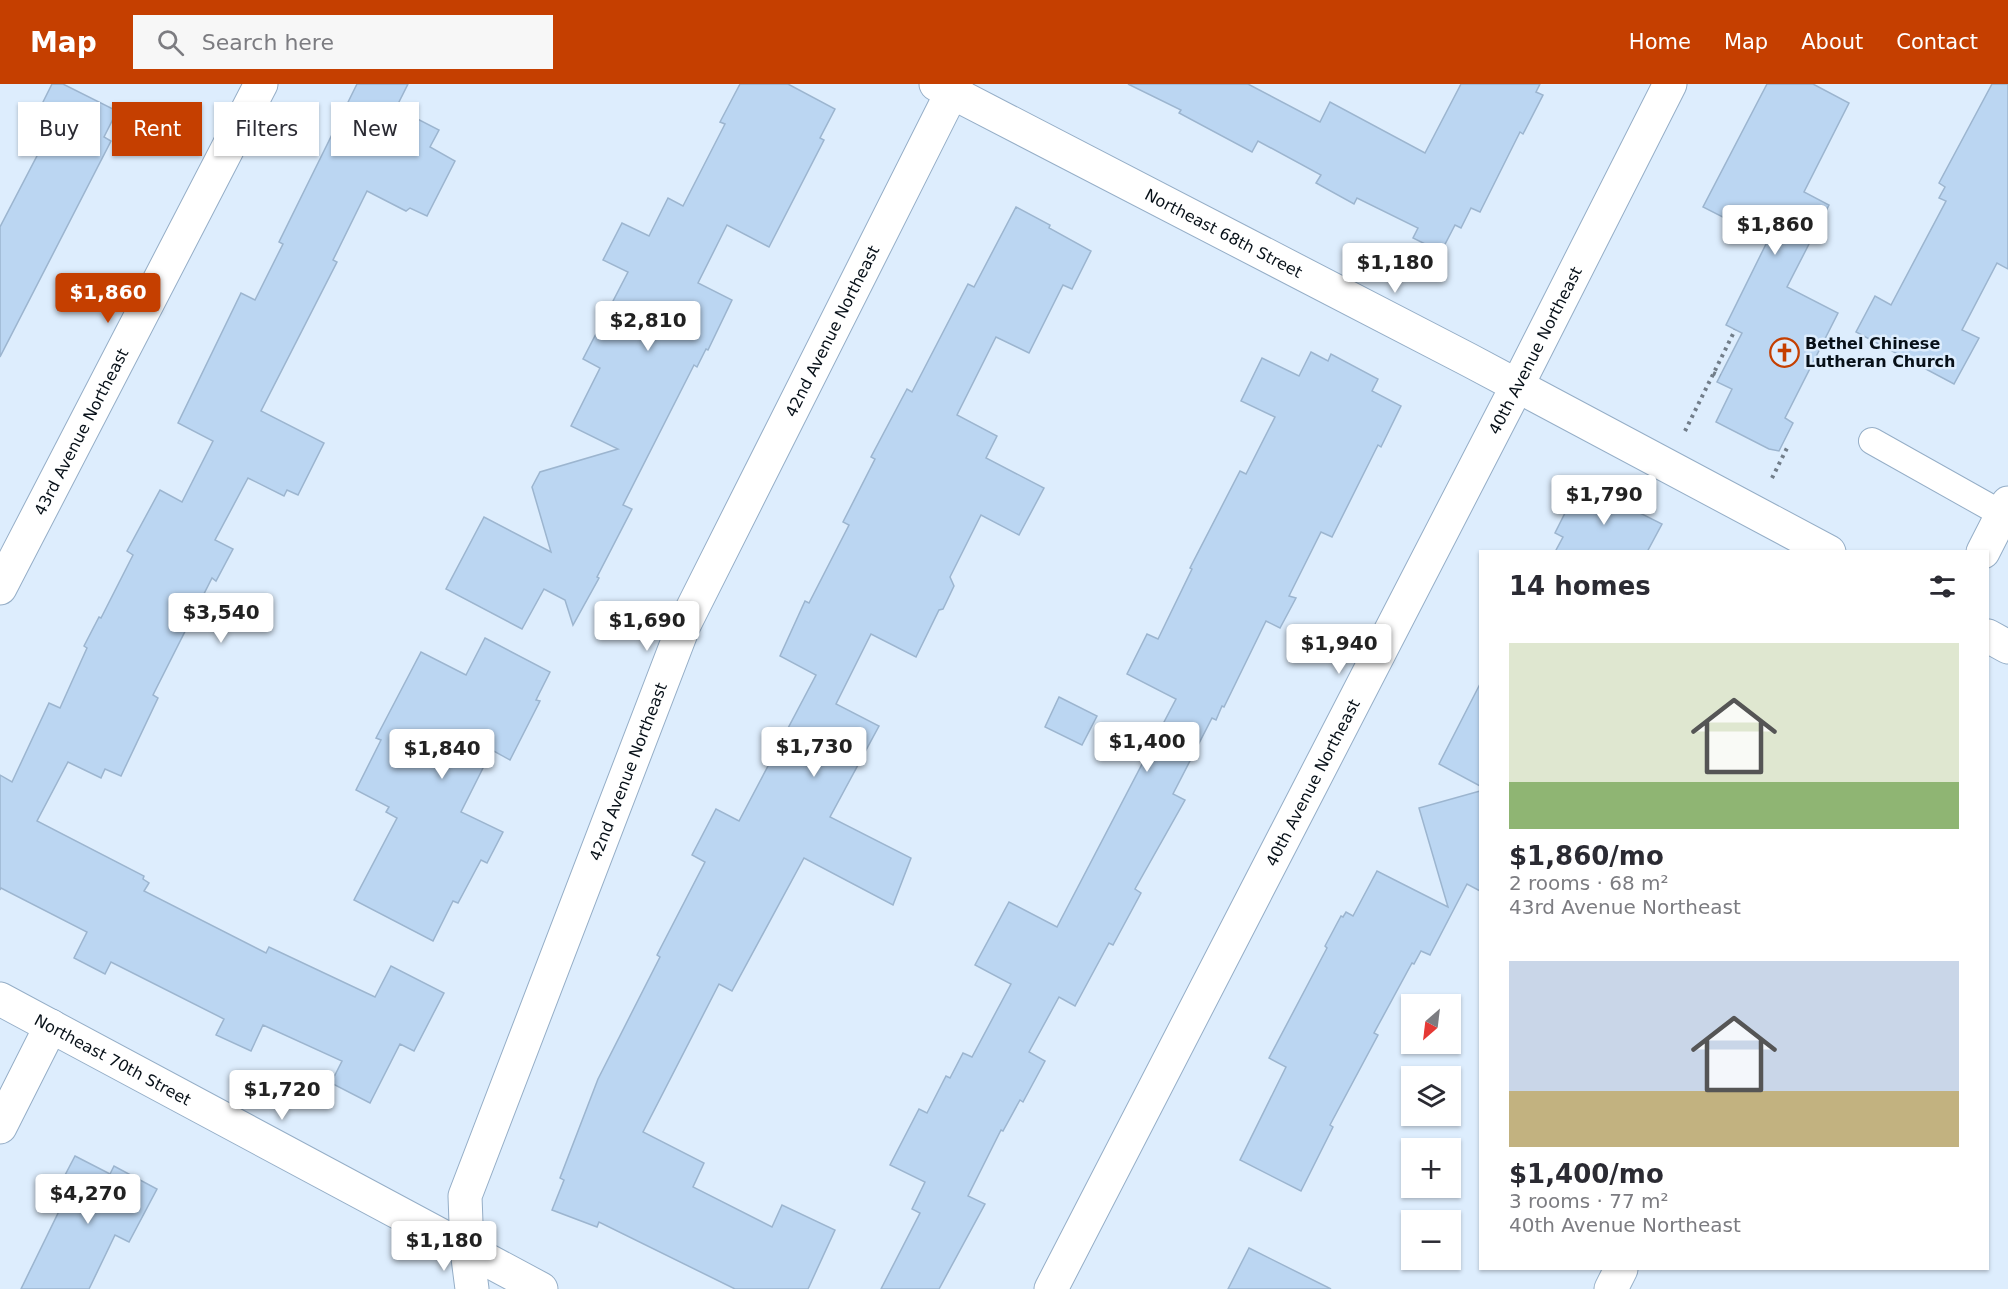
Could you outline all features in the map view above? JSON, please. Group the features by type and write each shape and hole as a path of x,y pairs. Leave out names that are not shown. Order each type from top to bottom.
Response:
{"street":[{"name":"43rd Avenue Northeast","path":"0,588 261,84"},
{"name":"40th Avenue Northeast","path":"1051,1289 1517,386 1670,84"},
{"name":"Northeast 68th Street","path":"948,87 1825,550"},
{"name":"42nd Avenue Northeast","path":"472,1289 467,1250 465,1196 684,626 948,87"},
{"path":"1984,550 2005,508"},
{"path":"1989,637 2008,647"},
{"name":"Northeast 70th Street","path":"0,999 541,1289"},
{"path":"0,1127 51,1026"},
{"path":"1611,1289 1620,1270"}],"lane":[{"path":"1872,441 2005,508"}],"path":[{"path":"1683,434 1735,330"},
{"path":"1713,373 1720,376"},
{"path":"1771,482 1788,446"}],"building":[{"path":"52,84 63,84 99,102 43,102"},
{"path":"357,84 408,84 399,102 348,102"},
{"path":"740,84 788,84 835,109 820,138 824,140 769,247 727,225 698,283 732,300 708,350 706,349 697,367 694,365 623,505 632,509 597,577 599,578 573,625 565,600 544,589 522,629 446,589 484,517 551,552 532,487 540,472 618,449 571,426 600,368 583,359 628,272 603,260 622,223 649,236 668,198 683,206 725,124 720,122"},
{"path":"1128,84 1248,84 1320,122 1330,102 1425,153 1461,84 1540,84 1536,92 1543,95 1523,134 1520,132 1480,212 1471,208 1461,228 1455,225 1441,252 1413,238 1418,228 1357,198 1354,204 1316,183 1321,175 1258,141 1252,152 1179,113 1181,110"},
{"path":"1767,84 1813,84 1849,103 1804,192 1829,205 1787,287 1838,313 1785,418 1793,423 1779,451 1769,449 1716,422 1732,389 1717,382 1742,333 1726,325 1768,240 1703,207"},
{"path":"1992,84 2008,84 2008,269 1997,263 1962,330 1979,338 1954,384 1856,332 1875,296 1891,305 1946,201 1939,198 1945,187 1939,183"},
{"path":"100,102 112,108 112,121 104,137 111,141 0,357 0,227 37,156 100,156"},
{"path":"419,120 439,130 430,147 455,161 427,216 410,208 406,211 367,191 333,260 337,262 261,411 324,443 298,495 287,490 284,496 248,478 215,540 233,549 216,581 212,578 153,695 158,698 121,776 105,769 101,778 68,762 37,821 144,876 143,879 149,883 144,891 266,953 269,947 375,997 391,966 444,993 414,1051 400,1044 370,1103 331,1083 342,1061 263,1025 251,1051 216,1035 224,1019 111,962 105,974 74,958 87,932 1,888 0,890 0,775 12,782 49,703 60,708 87,648 84,646 133,555 127,551 160,490 182,502 213,441 178,423 241,293 255,300 283,244 279,242 331,137 331,156 419,156"},
{"path":"1016,207 1091,251 1072,289 1063,285 1029,353 996,337 957,415 997,436 986,458 1044,488 1019,535 981,515 950,577 954,586 943,609 939,610 916,657 871,634 836,704 879,726 830,817 911,858 893,905 804,858 732,991 719,984 643,1132 704,1163 693,1187 772,1227 782,1205 835,1230 808,1289 735,1289 599,1222 597,1227 552,1210 564,1180 560,1178 598,1079 660,957 657,955 705,862 692,855 716,809 739,821 816,675 780,656 805,601 809,603 849,525 843,522 875,459 871,457 907,389 912,392 968,284 974,287"},
{"path":"1311,352 1328,361 1331,354 1378,379 1372,391 1401,406 1381,447 1378,445 1332,537 1321,532 1289,596 1296,598 1280,628 1266,621 1224,707 1222,706 1216,720 1212,718 1173,794 1185,800 1135,889 1141,893 1113,945 1109,943 1075,1006 1059,997 1029,1052 1045,1061 1023,1102 1020,1100 1003,1131 1001,1130 968,1196 985,1204 939,1289 881,1289 920,1213 912,1209 925,1182 890,1165 919,1109 927,1113 946,1076 950,1078 963,1053 972,1057 1011,984 975,965 1009,902 1057,927 1176,699 1127,674 1147,634 1158,639 1192,569 1190,568 1240,471 1246,474 1275,417 1241,401 1262,358 1299,376"},
{"path":"1580,483 1662,524 1648,550 1556,550 1563,537 1555,533"},
{"path":"485,638 550,672 536,700 540,701 510,760 492,750 461,812 503,832 487,863 481,860 458,903 453,901 433,941 354,900 397,818 386,812 389,807 356,790 381,740 376,738 421,652 466,675"},
{"path":"1479,686 1479,785 1439,764"},
{"path":"1059,697 1097,716 1082,745 1045,727"},
{"path":"1479,791 1479,890 1467,884 1430,955 1421,951 1414,964 1412,963 1374,1033 1378,1035 1330,1125 1333,1127 1301,1191 1240,1160 1286,1067 1269,1058 1327,948 1325,946 1341,916 1343,917 1346,912 1353,916 1377,871 1448,907 1419,808"},
{"path":"75,1156 110,1174 114,1166 157,1189 129,1242 115,1235 89,1289 21,1289 61,1207 51,1202"},
{"path":"1249,1248 1331,1289 1228,1289"}],"place":[{"name":"Bethel Chinese Lutheran Church","path":"1784,352"}]}
